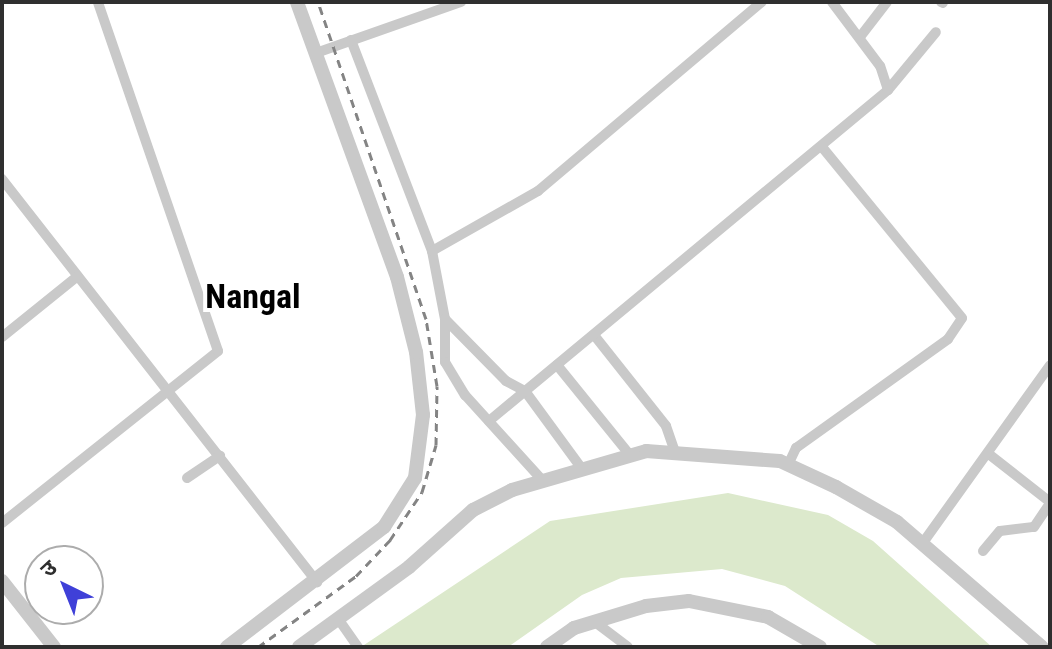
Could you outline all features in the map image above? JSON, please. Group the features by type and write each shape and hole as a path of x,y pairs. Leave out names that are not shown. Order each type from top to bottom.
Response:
{"street":[{"path":"2,523 218,351 219,341 98,2"},
{"path":"227,647 317,582 384,527 415,478 423,415 416,352 397,277 297,2"},
{"path":"316,53 439,6 461,2"},
{"path":"432,251 538,191 762,2"},
{"path":"832,2 860,37 888,90"},
{"path":"860,37 887,2"},
{"path":"489,421 888,90 936,32"},
{"path":"351,40 432,251 445,319 445,362 489,421 543,481"},
{"path":"788,465 796,448 948,339 962,318 822,147"},
{"path":"2,179 317,582"},
{"path":"2,337 78,276"},
{"path":"445,319 506,381 525,391 582,469"},
{"path":"594,335 666,426 675,452"},
{"path":"557,365 630,455"},
{"path":"922,544 990,455 1050,365"},
{"path":"299,647 339,620 473,510 543,481 630,455 675,452 788,465 897,522 1042,647"},
{"path":"983,551 1000,531 1034,527 1050,502 990,455"},
{"path":"187,478 220,456"},
{"path":"2,581 54,647"},
{"path":"547,647 595,622 689,601 735,606 800,642 820,647"},
{"path":"339,620 358,647"},
{"path":"595,622 628,647"}],"shaded area":[{"path":"728,493 828,515 873,541 992,647 880,647 785,586 722,569 621,578 582,595 508,647 361,647 550,521"}],"railway":[{"path":"258,647 356,576 390,540 422,492 436,445 437,386 426,319 318,2"}],"district":[{"name":"Nangal","path":"253,297"}]}
